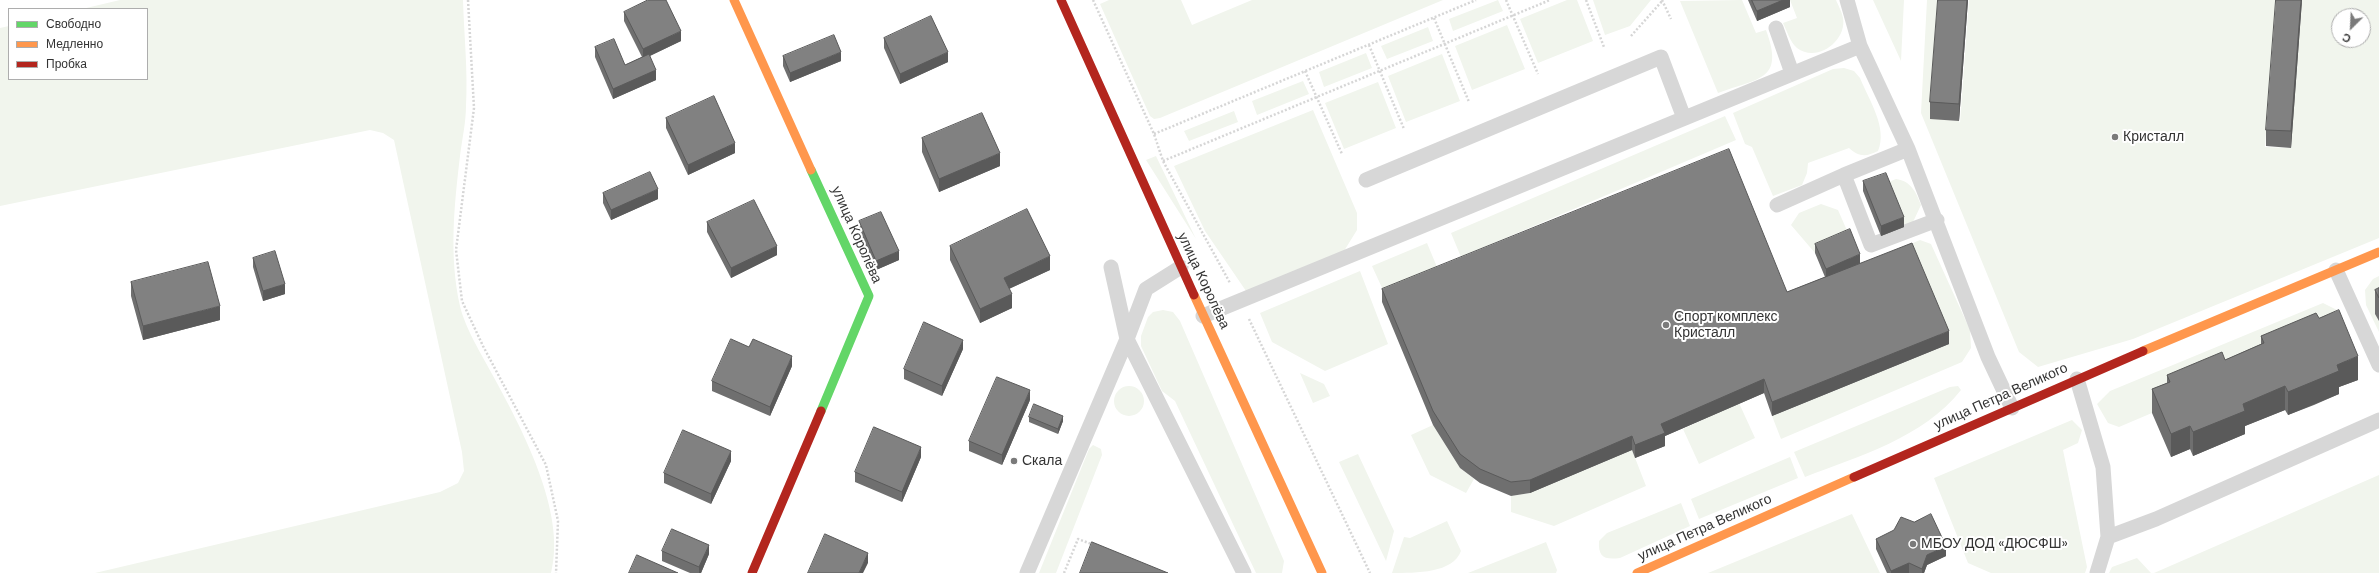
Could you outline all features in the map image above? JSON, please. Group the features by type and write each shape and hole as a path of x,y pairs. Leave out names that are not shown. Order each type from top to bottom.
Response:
{"street":[{"name":"улица Королёва","path":"734,0 868,296 752,573"},
{"name":"улица Королёва","path":"1060,0 1180,267 1322,573"},
{"name":"улица Петра Великого","path":"1637,573 2077,379 2379,252"}],"lane":[{"path":"1847,0 1860,46 1908,149 1937,220 1988,357 2012,408"},
{"path":"1776,28 1792,73"},
{"path":"1204,316 1860,46"},
{"path":"1366,180 1661,57 1684,118"},
{"path":"1777,205 1844,174 1908,149"},
{"path":"1844,174 1871,246 1937,220"},
{"path":"1111,267 1127,339 1244,573"},
{"path":"1015,573 1029,568 1127,339 1146,289 1180,267"},
{"path":"2336,270 2379,365"},
{"path":"2077,379 2103,467 2108,537 2097,573"},
{"path":"2108,537 2156,520 2379,420"}],"path":[{"path":"468,0 474,108 456,250 462,301 483,346 546,465 558,521 556,573"},
{"path":"1154,134 1476,0"},
{"path":"1506,0 1538,74"},
{"path":"1163,161 1550,0"},
{"path":"1586,0 1604,47"},
{"path":"1630,36 1663,0 1671,19"},
{"path":"1434,18 1469,102"},
{"path":"1369,45 1404,129"},
{"path":"1306,71 1342,154"},
{"path":"1064,573 1078,539 1100,548"}],"shaded area":[{"path":"120,0 463,0 466,93 465,118 454,213 454,250 457,287 462,314 528,444 547,497 553,524 554,549 551,573 95,573 440,492 458,483 464,471 462,452 394,140 383,133 370,130 0,206 0,28 8,26 8,80 148,80 148,8 86,8"},
{"path":"1109,0 1181,0 1192,25 1252,0 1443,0 1160,118 1154,119 1150,116 1100,4"},
{"path":"1498,0 1503,11 1453,31 1449,19"},
{"path":"1567,0 1577,0 1593,41 1538,63 1520,19"},
{"path":"1593,0 1651,0 1630,26 1605,35"},
{"path":"1742,0 1756,33 1766,30 1771,47 1772,59 1770,68 1764,75 1756,80 1718,93 1680,1"},
{"path":"1790,0 1836,0 1843,18 1843,27 1835,42 1821,51 1813,53 1805,52 1797,48 1791,40 1783,23 1797,18"},
{"path":"1873,0 1904,0 1901,61"},
{"path":"1927,0 1939,0 1930,118 1959,121 1960,123 1969,0 2276,0 2265,147 2291,148 2302,0 2379,0 2379,238 2133,339 2038,367 2019,352 1921,113"},
{"path":"1507,25 1525,69 1472,90 1455,46"},
{"path":"1428,27 1433,41 1387,59 1381,46"},
{"path":"1366,53 1372,68 1324,87 1319,72"},
{"path":"1442,54 1460,101 1406,122 1388,76"},
{"path":"1844,68 1854,71 1860,78 1876,114 1881,133 1878,151 1863,155 1856,153 1849,148 1808,163 1807,173 1802,185 1773,196 1752,147 1745,144 1733,113 1833,69"},
{"path":"1303,81 1309,94 1257,115 1252,101"},
{"path":"1378,82 1396,128 1344,149 1325,103"},
{"path":"1313,110 1357,213 1357,230 1344,251 1246,291 1205,231 1174,166"},
{"path":"1234,111 1238,122 1189,141 1184,131"},
{"path":"1725,116 1736,140 1461,257 1451,233"},
{"path":"1156,156 1196,239 1146,160"},
{"path":"1896,179 1906,182 1912,188 1921,205 1913,222 1904,227 1886,183"},
{"path":"1821,204 1838,210 1859,258 1850,238 1815,253 1791,225 1799,213"},
{"path":"1920,240 1931,244 1970,330 1971,348 1962,362 1781,439 1772,416 1949,344 1906,246"},
{"path":"1427,243 1437,267 1383,290 1372,266"},
{"path":"1360,271 1388,344 1325,371 1272,342 1260,313"},
{"path":"2379,276 2379,332 2366,305 2365,290 2373,279"},
{"path":"2323,303 2337,310 2347,330 2119,427 2108,423 2097,404 2110,391"},
{"path":"1163,310 1173,312 1180,321 1284,561 1282,573 1256,573 1175,401 1162,391 1141,346 1141,336 1148,317 1153,312"},
{"path":"1300,373 1324,384 1330,396 1313,403"},
{"path":"1129,386 1135,387 1143,395 1143,407 1135,415 1129,416 1123,415 1115,407 1114,401 1115,395 1123,387"},
{"path":"1958,386 1961,390 1946,407 1909,433 1868,453 1805,477 1794,452 1950,387"},
{"path":"1739,403 1755,438 1699,464 1683,429"},
{"path":"2072,420 2082,430 2078,443 2063,450 2087,567 2085,573 1991,573 1968,563 1934,478"},
{"path":"1433,425 1460,468 1474,479 1466,493 1430,475 1411,435"},
{"path":"1093,445 1101,449 1102,455 1056,573 1039,573 1089,449"},
{"path":"1632,450 1646,486 1554,526 1511,512 1511,496 1530,493"},
{"path":"1358,454 1394,531 1386,561 1339,462"},
{"path":"1790,457 1798,478 1699,519 1691,499"},
{"path":"2379,475 2379,573 2154,573"},
{"path":"1681,503 1690,526 1620,558 1606,558 1601,554 1599,541 1607,533"},
{"path":"1852,514 1880,573 1708,573"},
{"path":"1447,521 1461,551 1457,558 1442,568 1423,572 1392,573 1404,537 1410,538"},
{"path":"1546,542 1557,570 1556,573 1468,573"},
{"path":"2137,558 2151,573 2109,573 2112,567"}],"building":[{"path":"648,0 666,0 681,31 643,49 624,12"},
{"path":"1752,0 1783,0 1757,11"},
{"path":"1938,0 1967,0 1959,104 1930,102"},
{"path":"2276,0 2301,0 2291,131 2266,130"},
{"path":"931,16 948,52 900,74 884,38"},
{"path":"834,35 841,52 790,73 783,56"},
{"path":"614,39 625,65 649,54 656,70 613,89 595,47"},
{"path":"714,96 735,143 688,165 666,118"},
{"path":"982,113 1000,153 939,179 922,138"},
{"name":"Спорт комплекс Кристалл","path":"1729,149 1787,292 1912,243 1949,331 1772,402 1764,379 1661,424 1665,433 1635,445 1632,436 1530,480 1511,482 1480,469 1460,454 1433,411 1382,289"},
{"path":"650,172 658,189 611,210 603,193"},
{"path":"1886,173 1904,217 1881,226 1863,181"},
{"path":"754,200 777,246 731,268 707,222"},
{"path":"1027,209 1050,256 1004,278 1012,294 980,309 950,246"},
{"path":"881,212 899,251 876,261 859,221"},
{"path":"1850,229 1860,254 1826,269 1815,244"},
{"path":"275,251 285,284 263,291 253,258"},
{"path":"208,262 220,306 143,326 131,282"},
{"path":"2379,288 2379,298 2375,290"},
{"path":"2339,310 2358,356 2337,365 2339,371 2288,392 2285,386 2243,404 2245,411 2193,432 2190,426 2171,434 2152,389 2170,382 2167,375 2222,352 2225,360 2264,343 2261,336 2316,313 2319,318"},
{"path":"924,322 963,340 942,386 904,369"},
{"path":"731,339 749,347 753,339 792,356 770,407 712,381"},
{"path":"997,377 1030,390 1002,455 969,441"},
{"path":"1034,404 1063,416 1058,429 1029,417"},
{"path":"874,427 921,447 902,492 855,472"},
{"path":"683,430 731,451 711,494 664,473"},
{"name":"МБОУ ДОД «ДЮСФШ»","path":"1931,514 1946,546 1927,555 1922,569 1909,563 1891,571 1876,539 1894,530 1901,517 1914,522"},
{"path":"672,529 709,545 699,567 662,551"},
{"path":"825,534 868,553 859,573 808,573"},
{"path":"1092,542 1168,573 1080,573"},
{"path":"637,555 678,573 629,573"}],"traffic: fast":[{"path":"811,170 869,296 821,411"}],"traffic: slow":[{"path":"734,0 811,170"},
{"path":"2143,351 2379,252"},
{"path":"1194,295 1322,573"},
{"path":"1637,573 1854,477"}],"traffic: jam":[{"path":"1061,0 1194,295"},
{"path":"1854,477 2143,351"},
{"path":"752,573 821,411"}],"place":[{"name":"Кристалл","path":"2115,137"},
{"name":"Спорт комплекс Кристалл","path":"1666,325"},
{"name":"Скала","path":"1014,461"},
{"name":"МБОУ ДОД «ДЮСФШ»","path":"1913,544"}]}
